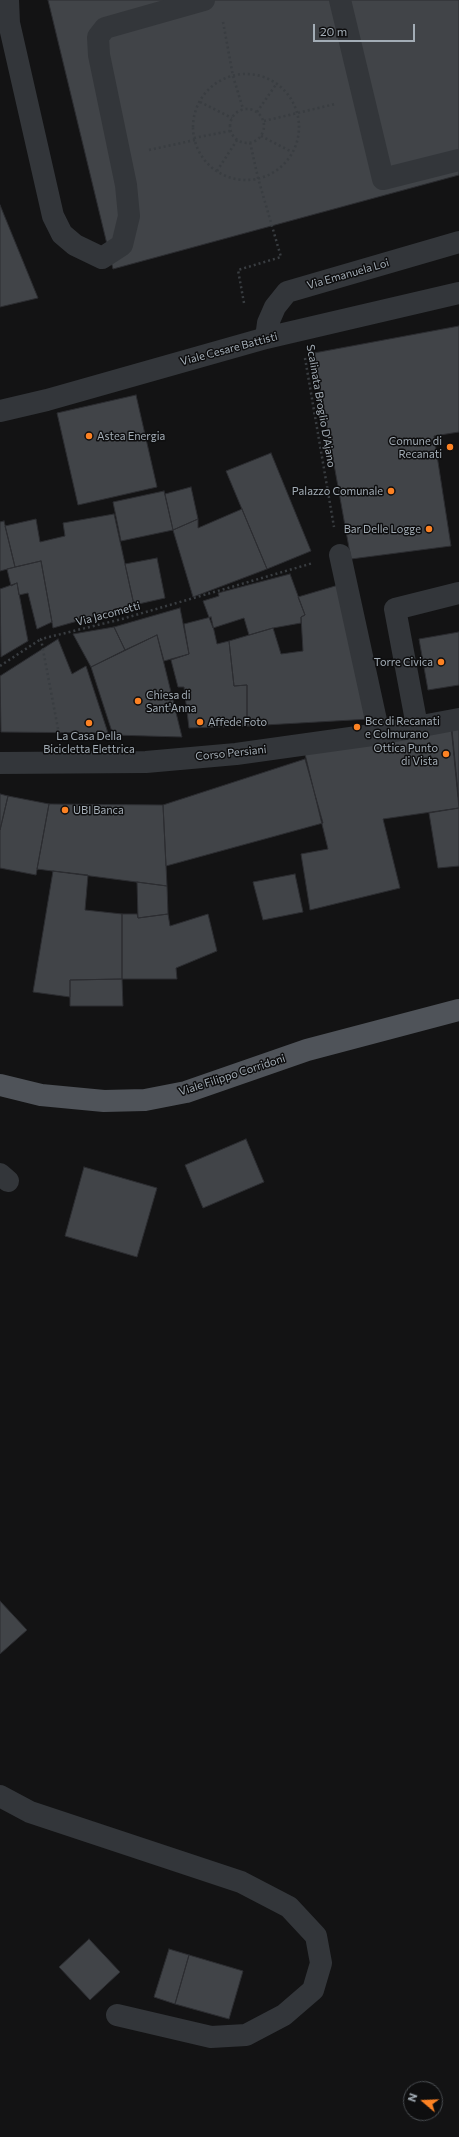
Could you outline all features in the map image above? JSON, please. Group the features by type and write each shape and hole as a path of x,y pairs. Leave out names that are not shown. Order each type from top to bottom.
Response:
{"main road":[{"name":"Viale Filippo Corridoni","path":"0,1085 41,1096 104,1101 145,1100 186,1092 306,1050 459,1010"}],"street":[{"path":"8,0 9,23 53,216 62,234 75,245 102,258 122,245 129,216 120,156 99,55 98,38 105,28 204,0"},
{"path":"340,0 383,179 459,160"},
{"name":"Via Emanuela Loi","path":"258,340 275,307 287,292 459,242"},
{"name":"Viale Cesare Battisti","path":"0,411 47,400 258,340 459,293"},
{"path":"340,555 379,734"},
{"path":"417,726 395,609 459,593"},
{"name":"Corso Persiani","path":"0,763 146,762 228,755 379,734 459,719"},
{"path":"0,1796 30,1812 241,1882 289,1907 316,1936 321,1963 313,1990 284,2015 246,2035 211,2037 118,2015"}],"path":[{"path":"221,15 233,76 243,109"},
{"path":"252,74 277,83 288,94 297,114 298,134 289,158 277,170 258,178 242,180 224,175 217,171 202,156 195,139 194,121 200,102 210,88 233,76 252,74"},
{"path":"257,112 277,83"},
{"path":"264,121 364,98"},
{"path":"200,102 232,118"},
{"path":"243,109 257,112 264,121 264,129 261,136 250,142 237,140 230,131 232,118 237,111 243,109"},
{"path":"120,156 230,131"},
{"path":"261,136 292,152"},
{"path":"217,171 237,140"},
{"path":"250,142 258,178 281,257 238,270 258,340"},
{"name":"Scalinata Broglio D'Ajano","path":"300,330 340,555"},
{"name":"Via Jacometti","path":"0,666 41,639 122,619 299,567"},
{"path":"41,639 64,762"}],"building":[{"path":"48,0 459,0 459,175 113,269"},
{"path":"0,205 38,298 0,307"},
{"name":"Palazzo Comunale","path":"459,326 459,432 434,436 451,546 351,559 314,353"},
{"path":"136,395 157,487 78,505 57,413"},
{"path":"271,453 311,551 267,569 226,471"},
{"path":"191,487 198,519 173,530 165,494"},
{"path":"164,491 173,530 121,541 113,502"},
{"path":"242,509 267,569 193,597 173,530 198,519 198,528"},
{"path":"114,514 134,605 53,628 41,561 15,567 5,526 36,519 40,542 65,536 63,523"},
{"path":"4,521 15,567 0,571 0,522"},
{"path":"157,558 165,598 134,605 125,564"},
{"path":"41,561 52,622 37,629 28,593 19,595 17,583 11,586 7,569"},
{"path":"290,574 305,615 301,617 301,623 273,628 249,635 244,618 213,628 203,601 219,596 218,593"},
{"path":"17,583 28,641 1,657 0,589"},
{"path":"342,584 370,719 247,726 247,685 234,686 229,641 273,628 281,654 303,651 301,617 305,615 298,597"},
{"path":"180,608 189,654 164,661 157,635 125,650 114,627"},
{"path":"211,617 217,644 229,641 234,686 247,685 247,726 189,728 184,687 178,687 171,660 189,654 184,624"},
{"path":"114,627 125,650 91,667 73,634"},
{"name":"Torre Civica","path":"459,632 459,685 428,690 419,639"},
{"name":"Chiesa di Sant'Anna","path":"157,635 182,737 113,735 91,667"},
{"path":"58,639 72,674 86,666 108,733 1,732 0,676"},
{"path":"451,726 459,808 383,819 400,888 310,910 301,854 328,849 305,754"},
{"path":"459,729 459,802 452,730"},
{"path":"305,759 323,823 166,866 163,805"},
{"path":"0,794 8,796 0,830"},
{"path":"8,796 49,804 36,875 0,868 0,830"},
{"path":"49,804 163,805 167,886 37,869"},
{"path":"459,808 459,866 438,868 429,813"},
{"path":"53,871 88,875 85,910 122,914 122,979 70,980 70,997 33,992"},
{"path":"295,874 303,912 263,920 253,882"},
{"path":"137,882 167,886 168,914 138,918"},
{"path":"122,914 137,914 138,918 168,914 170,926 208,914 217,951 176,968 177,979 122,979"},
{"path":"122,979 123,1006 70,1006 70,980"},
{"path":"246,1139 264,1182 203,1208 185,1165"},
{"path":"84,1167 157,1188 137,1257 65,1236"},
{"path":"0,1601 27,1630 0,1654"},
{"path":"89,1939 120,1972 90,2000 59,1967"},
{"path":"169,1949 189,1955 175,2004 154,1997"},
{"path":"189,1955 243,1971 229,2019 175,2004"}],"place":[{"name":"Astea Energia","path":"89,436"},
{"name":"Comune di Recanati","path":"450,447"},
{"name":"Palazzo Comunale","path":"391,491"},
{"name":"Bar Delle Logge","path":"429,529"},
{"name":"Torre Civica","path":"441,662"},
{"name":"Chiesa di Sant'Anna","path":"138,701"},
{"name":"Affede Foto","path":"200,722"},
{"name":"La Casa Della Bicicletta Elettrica","path":"89,723"},
{"name":"Bcc di Recanati e Colmurano","path":"357,727"},
{"name":"Ottica Punto di Vista","path":"446,754"},
{"name":"UBI Banca","path":"65,810"}]}
